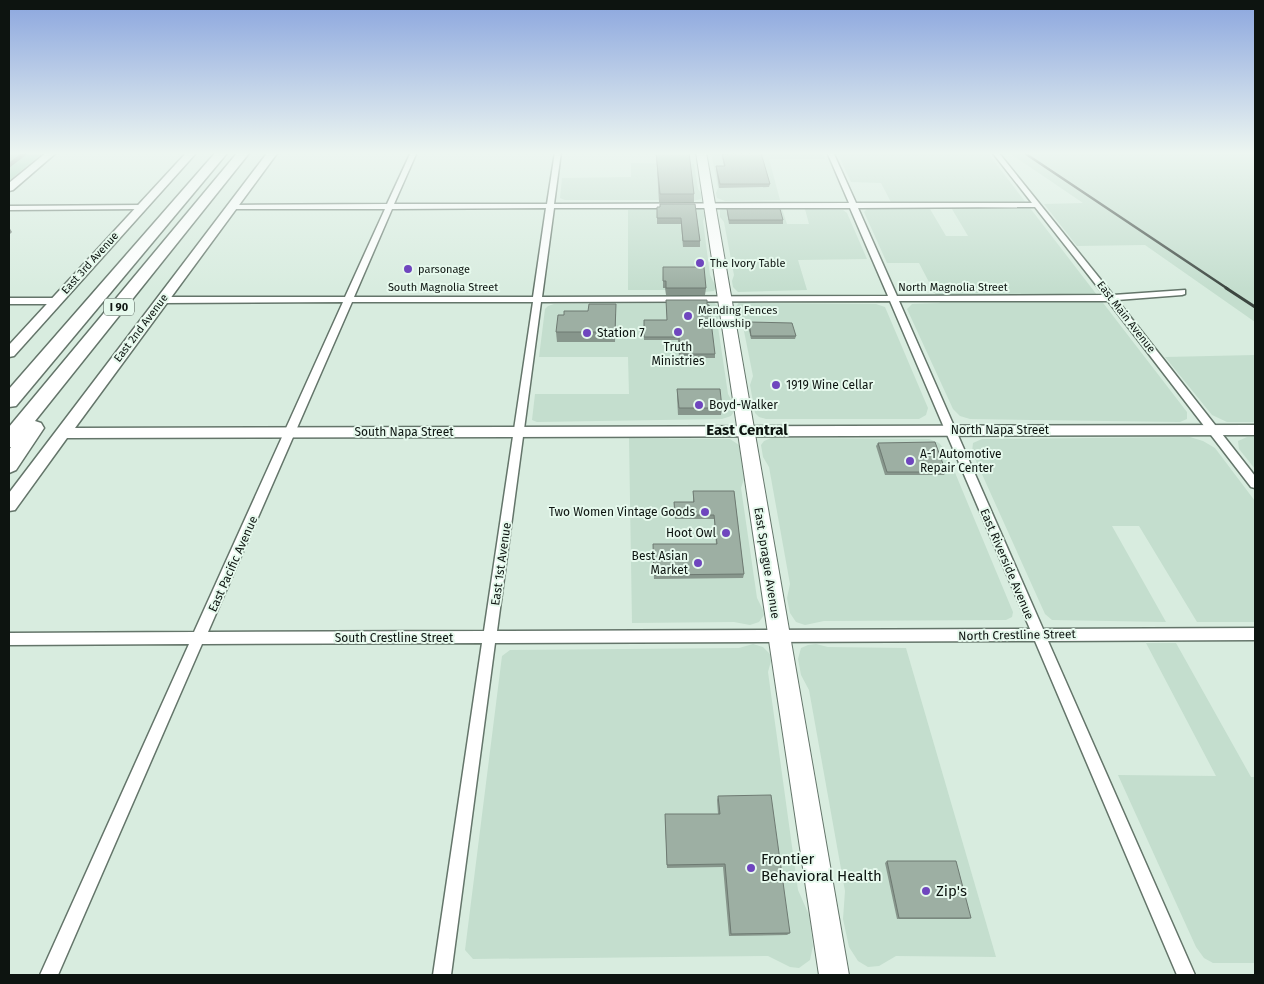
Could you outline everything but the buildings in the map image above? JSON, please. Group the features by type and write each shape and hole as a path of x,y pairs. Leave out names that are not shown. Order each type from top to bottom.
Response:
{"highway":[{"name":"I 90","path":"9,401 183,198"},
{"name":"I 90","path":"9,440 206,198"},
{"path":"9,393 42,362"},
{"path":"9,465 48,408 64,373"}],"main road":[{"name":"East Sprague Avenue","path":"709,198 834,975"}],"street":[{"name":"East 3rd Avenue","path":"9,353 150,198"},
{"name":"East 2nd Avenue","path":"9,505 239,198"},
{"name":"East Pacific Avenue","path":"49,975 394,198"},
{"name":"East 1st Avenue","path":"442,975 552,198"},
{"name":"East Riverside Avenue","path":"850,198 1186,975"},
{"name":"East Main Avenue","path":"1032,198 1255,484"},
{"path":"232,207 1038,205"},
{"path":"9,208 141,208"},
{"name":"North Magnolia Street","path":"724,298 1110,298 1182,292"},
{"name":"South Magnolia Street","path":"162,300 724,298"},
{"path":"9,301 56,301"},
{"name":"North Napa Street","path":"746,430 1255,430"},
{"name":"South Napa Street","path":"62,433 746,430"},
{"name":"North Crestline Street","path":"779,636 1255,634"},
{"name":"South Crestline Street","path":"9,639 779,636"}],"shaded area":[{"path":"560,198 701,199 693,201 565,200"},
{"path":"717,198 779,198 780,200 725,201"},
{"path":"889,198 1022,198 1187,412 1187,419 1180,422 970,419 960,416 953,409 907,309 912,304 940,303 919,263 887,263 864,212 868,208 894,208","holes":["930,209 952,209 968,236 946,236"]},
{"path":"1076,198 1255,198 1255,322 1145,245 1077,246 1044,204 1083,203"},
{"path":"727,207 782,209 787,224 809,224 805,209 843,210 847,213 867,259 798,260 807,290 738,292 733,287 734,275 724,222 720,217 720,210"},
{"path":"698,208 704,211 705,216 703,221 710,275 716,287 714,291 628,290 628,210"},
{"path":"712,301 719,307 720,314 717,320 728,394 734,405 731,416 722,419 537,422 532,420 535,394 629,394 628,357 539,357 545,309 548,306 554,304 696,303"},
{"path":"739,302 760,303 876,304 885,307 928,408 926,415 919,419 766,419 759,417 755,413 750,385 753,376 742,321 736,307"},
{"path":"1255,355 1255,422 1227,422 1212,415 1165,357"},
{"path":"1190,437 1203,441 1215,448 1255,501 1255,622 1197,622 1139,526 1112,526 1166,622 1052,620 1045,614 972,452 973,443 982,439"},
{"path":"1247,437 1255,437 1255,469 1239,449 1238,441"},
{"path":"629,438 730,439 739,445 744,479 741,488 757,598 764,615 759,622 750,625 734,622 632,623"},
{"path":"771,438 929,439 939,443 946,451 1013,612 1012,617 1006,620 824,621 805,625 796,622 790,613 787,598 790,584 769,467 763,457 761,445 764,441"},
{"path":"1146,643 1176,643 1251,777 1255,777 1255,963 1213,963 1204,958 1196,947 1118,775 1216,776"},
{"path":"753,644 763,647 770,654 771,661 768,672 798,890 809,915 813,946 810,960 799,968 790,967 768,956 473,959 465,950 502,656 510,650 739,648"},
{"path":"816,644 828,647 906,648 996,957 896,956 879,966 868,967 858,961 849,947 843,919 845,891 809,690 801,675 798,659 801,648"}],"railway":[{"path":"1092,198 1228,289"},
{"path":"1226,288 1255,307"}],"place":[{"name":"The Ivory Table","path":"700,263"},
{"name":"parsonage","path":"408,269"},
{"name":"Mending Fences Fellowship","path":"688,316"},
{"name":"Truth Ministries","path":"678,332"},
{"name":"Station 7","path":"587,333"},
{"name":"1919 Wine Cellar","path":"776,385"},
{"name":"Boyd-Walker","path":"699,405"},
{"name":"A-1 Automotive Repair Center","path":"910,461"},
{"name":"Two Women Vintage Goods","path":"705,512"},
{"name":"Hoot Owl","path":"726,533"},
{"name":"Best Asian Market","path":"698,563"},
{"name":"Frontier Behavioral Health","path":"751,868"},
{"name":"Zip's","path":"926,891"}],"district":[{"name":"East Central","path":"747,430"}]}
